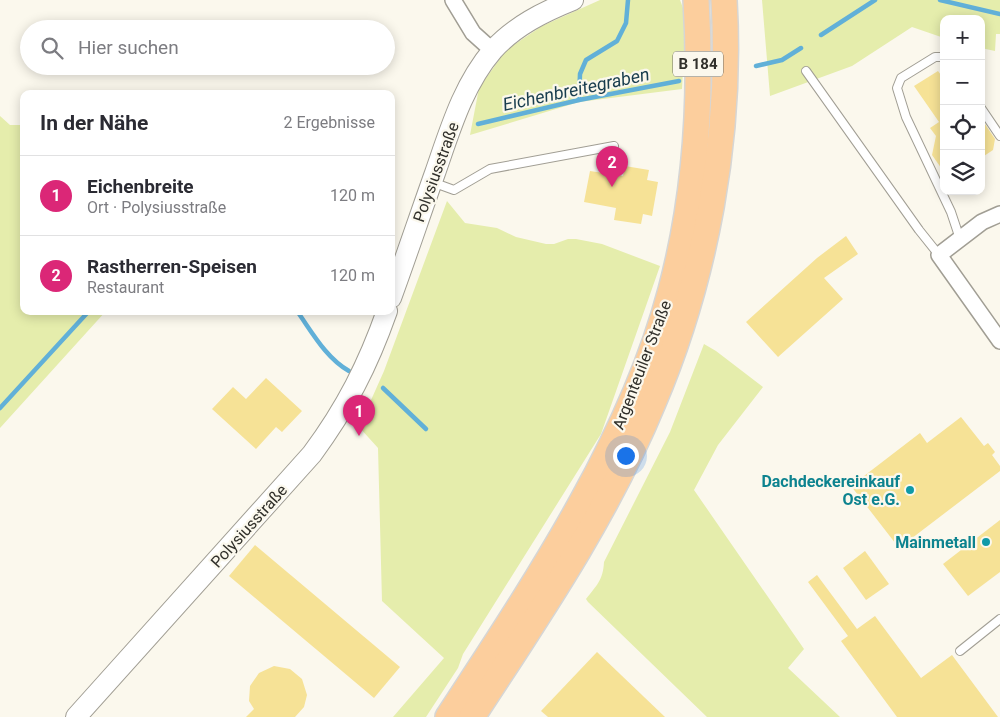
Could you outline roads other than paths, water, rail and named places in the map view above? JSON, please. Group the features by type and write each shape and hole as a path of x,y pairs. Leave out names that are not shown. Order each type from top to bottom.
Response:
{"main road":[{"name":"Argenteuiler Straße","path":"448,717 576,512 628,407 654,345 671,291 692,189 697,128 696,0"},
{"name":"Argenteuiler Straße","path":"472,717 580,547 604,505 653,404 679,334 696,279 708,221 721,137 726,67 724,0"}],"street":[{"path":"452,0 473,33 493,51"},
{"name":"Polysiusstraße","path":"395,287 467,88 493,51 522,25 541,13 573,0"},
{"path":"1000,214 982,222 939,255 1000,341"},
{"name":"Polysiusstraße","path":"76,717 312,454 343,409 358,382 385,315"}],"lane":[{"path":"940,57 935,57 901,78 897,88 906,117 951,212 960,239"},
{"path":"806,71 919,230 939,255"},
{"path":"985,114 1000,136"},
{"path":"432,182 454,190 490,168 614,146"},
{"path":"960,651 1000,619"}],"waterway":[{"path":"579,100 580,74 586,60 617,41 626,23 628,0"},
{"name":"Eichenbreitegraben","path":"821,35 875,0"},
{"name":"Eichenbreitegraben","path":"940,0 1000,14"},
{"name":"Eichenbreitegraben","path":"756,66 782,60 801,48"},
{"name":"Eichenbreitegraben","path":"478,124 579,100 679,81"},
{"path":"0,408 85,315"},
{"path":"300,315 326,352 349,371"},
{"path":"383,388 426,429"}],"place":[{"name":"Rastherren-Speisen","path":"612,187"},
{"name":"Eichenbreite","path":"359,436"},
{"name":"Dachdeckereinkauf Ost e.G.","path":"910,490"},
{"name":"Mainmetall","path":"986,542"}]}
